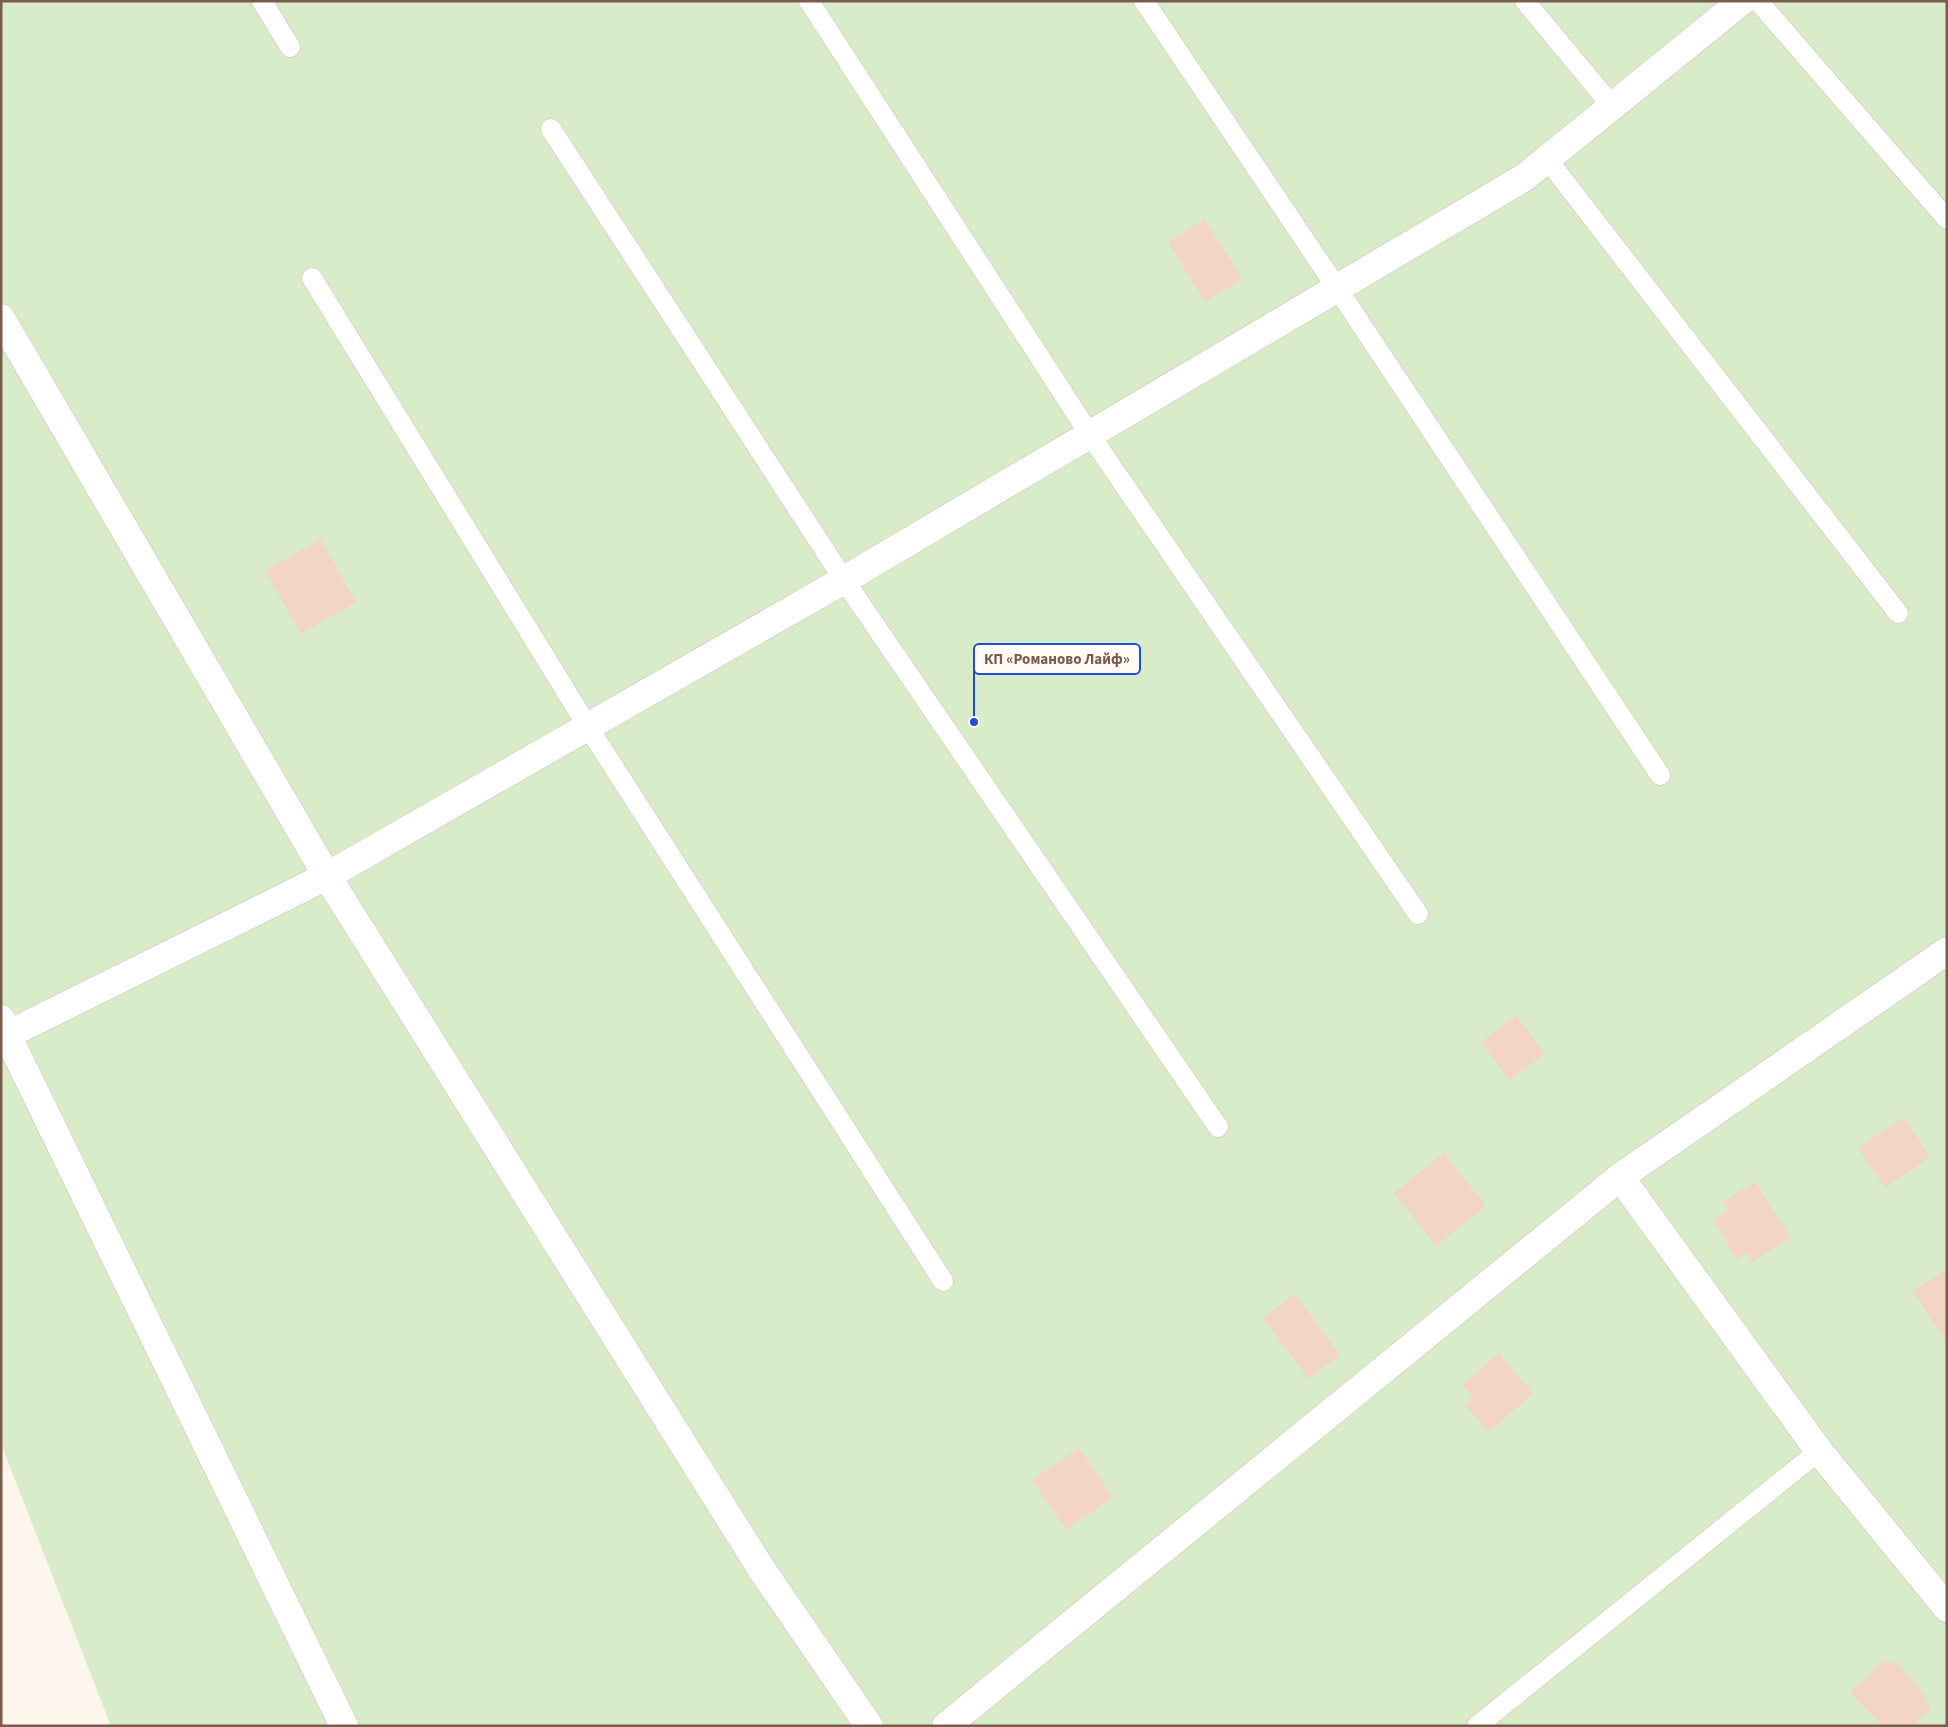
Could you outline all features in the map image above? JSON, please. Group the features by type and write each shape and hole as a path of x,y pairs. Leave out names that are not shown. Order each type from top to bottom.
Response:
{"street":[{"path":"344,1726 4,1027 326,876 844,580 1090,435 1525,177 1742,1"},
{"path":"1,318 326,876 762,1570 869,1726"},
{"path":"946,1726 1620,1177 1947,951"},
{"path":"1620,1177 1819,1451 1947,1608"}],"lane":[{"path":"262,1 290,47"},
{"path":"809,1 1090,435 1418,914"},
{"path":"1144,1 1337,288 1660,776"},
{"path":"1525,1 1612,106"},
{"path":"1758,1 1947,219"},
{"path":"551,130 844,580 1218,1127"},
{"path":"1548,159 1898,613"},
{"path":"312,278 588,727 943,1281"},
{"path":"1476,1726 1819,1451"}],"green space":[{"path":"1,1 1947,1 1947,1726 111,1726 1,1444"}],"building":[{"path":"1205,219 1242,279 1205,302 1168,242"},
{"path":"320,539 356,602 301,634 265,571"},
{"path":"1516,1015 1545,1054 1509,1080 1481,1042"},
{"path":"1904,1117 1930,1157 1885,1188 1858,1148"},
{"path":"1444,1153 1486,1206 1436,1246 1394,1193"},
{"path":"1755,1182 1791,1238 1752,1262 1747,1253 1737,1259 1713,1220 1729,1210 1723,1202"},
{"path":"1947,1269 1947,1344 1913,1291"},
{"path":"1295,1294 1340,1355 1309,1379 1263,1318"},
{"path":"1499,1353 1533,1394 1488,1432 1465,1405 1474,1398 1462,1385"},
{"path":"1079,1448 1113,1497 1066,1530 1032,1480"},
{"path":"1885,1660 1890,1664 1894,1660 1926,1696 1924,1698 1932,1708 1912,1726 1899,1726 1896,1723 1893,1726 1882,1726 1850,1692"}],"place":[{"name":"КП «Романово Лайф»","path":"974,722"}]}
